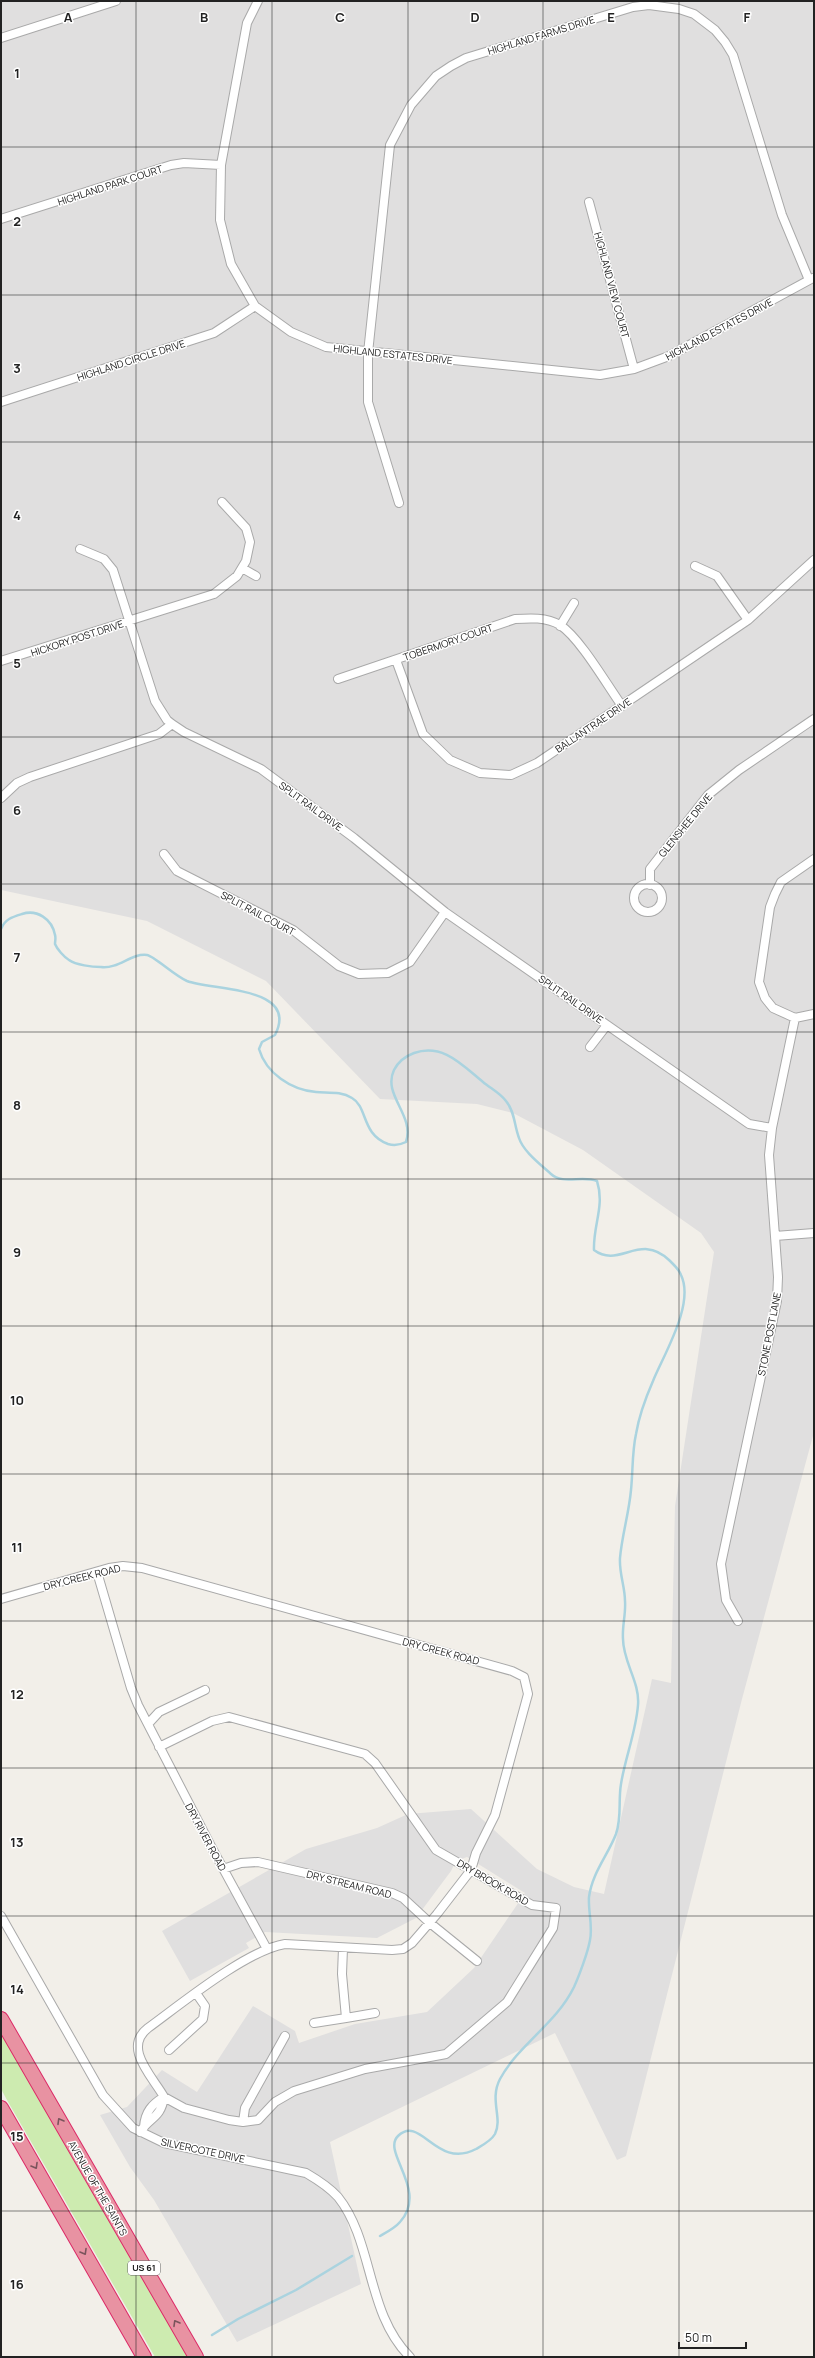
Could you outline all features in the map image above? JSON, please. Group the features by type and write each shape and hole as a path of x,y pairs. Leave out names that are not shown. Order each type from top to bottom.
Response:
{"highway":[{"name":"AVENUE OF THE SAINTS","path":"1,2019 196,2357"},
{"path":"1,2108 144,2357"}],"street":[{"path":"1,38 116,1"},
{"name":"HIGHLAND ESTATES DRIVE","path":"258,1 248,23 221,165 220,220 231,264 255,306 291,332 326,347 368,353 600,375 634,369 669,356 812,279"},
{"name":"HIGHLAND FARMS DRIVE","path":"399,503 368,402 368,353 390,145 411,105 436,76 466,58 633,7 649,5 679,9 694,14 715,30 733,55 782,215 812,279"},
{"name":"HIGHLAND PARK COURT","path":"1,220 171,165 184,163 221,165"},
{"name":"HIGHLAND VIEW COURT","path":"589,202 634,369"},
{"name":"HIGHLAND CIRCLE DRIVE","path":"1,402 214,333 255,306"},
{"path":"222,502 246,528 250,542 246,561 242,568 256,576"},
{"name":"SPLIT RAIL DRIVE","path":"80,549 104,559 113,570 131,621 155,701 167,720 184,732 261,769 354,838 445,912 749,1124 772,1128"},
{"name":"BALLANTRAE DRIVE","path":"396,660 423,734 450,760 480,774 511,775 537,763 748,620 814,560"},
{"path":"695,566 717,576 748,620"},
{"name":"HICKORY POST DRIVE","path":"1,662 214,594 237,576 242,568"},
{"path":"560,626 574,603"},
{"name":"TOBERMORY COURT","path":"338,679 515,620 536,618 560,626 573,637 622,706"},
{"name":"GLENSHEE DRIVE","path":"650,885 650,869 708,795 739,770 814,719"},
{"path":"1,798 17,783 30,777 158,734 172,724"},
{"name":"SPLIT RAIL COURT","path":"164,854 177,871 293,930 339,966 359,974 388,973 410,962 445,912"},
{"path":"814,860 781,882 775,894 770,907 759,982 765,998 773,1008 795,1018 814,1014"},
{"name":"STONE POST LANE","path":"738,1621 726,1600 721,1564 776,1300 778,1277 769,1155 772,1128 795,1018"},
{"name":"SPLIT RAIL DRIVE","path":"590,1047 607,1024"},
{"path":"775,1236 814,1232"},
{"name":"DRY CREEK ROAD","path":"1,1599 123,1566 142,1568 519,1673 524,1677 528,1694 495,1815 476,1853 471,1870 430,1923 412,1943 403,1949 343,1948 285,1944 267,1949 196,1993 142,2032 138,2041 141,2061 164,2097"},
{"name":"DRY RIVER ROAD","path":"97,1572 132,1688 148,1724 223,1869 267,1949"},
{"path":"148,1724 160,1712 204,1690"},
{"name":"DRY BROOK ROAD","path":"159,1747 212,1721 229,1717 365,1754 375,1763 436,1850 532,1905 556,1908 553,1928 507,2002 446,2054 365,2069 294,2091 275,2102 258,2120 243,2122 229,2120 184,2108 164,2097"},
{"name":"DRY STREAM ROAD","path":"223,1869 242,1863 258,1862 392,1893 403,1898 430,1923 477,1961"},
{"name":"SILVERCOTE DRIVE","path":"1,1916 103,2095 117,2113 164,2143 306,2173 324,2184 337,2196 355,2226 379,2304 400,2348 410,2357"},
{"path":"343,1948 342,1974 346,2018"},
{"path":"169,2050 203,2019 206,2006 196,1993"},
{"path":"314,2023 375,2013"},
{"path":"243,2122 245,2108 285,2036"},
{"path":"142,2129 152,2122 163,2107 164,2097"}],"shaded area":[{"path":"1,1 814,1 814,1432 742,1699 626,2156 617,2160 555,2033 330,2142 361,2284 237,2342 154,2200 130,2167 100,2115 127,2107 162,2070 197,2092 253,2006 295,2031 299,2043 355,2024 427,2012 474,1968 525,1893 467,1857 456,1861 451,1871 416,1918 377,1938 265,1932 246,1943 249,1948 190,1981 162,1931 306,1849 377,1828 408,1814 471,1809 537,1869 574,1887 604,1894 652,1679 671,1683 675,1506 714,1252 701,1233 583,1150 513,1113 477,1104 380,1099 266,981 147,921 1,890"}],"green space":[{"path":"1,2030 188,2357 155,2357 7,2100 1,2089"}],"waterway":[{"path":"1,929 9,919 15,916 28,913 38,914 51,924 55,936 55,944 63,955 72,962 89,966 107,967 114,966 136,956 147,955 187,981 250,993 265,999 275,1007 279,1019 275,1035 262,1042 259,1049 267,1066 281,1079 298,1088 307,1091 339,1093 352,1098 361,1108 373,1134 379,1140 388,1144 397,1145 406,1142 408,1132 403,1114 392,1088 391,1079 396,1067 408,1056 424,1051 434,1051 452,1057 504,1098 509,1105 517,1133 524,1148 551,1174 561,1179 591,1179 597,1181 600,1199 594,1250 603,1255 612,1256 649,1249 658,1252 669,1260 681,1275 684,1287 684,1300 681,1314 645,1400 639,1420 633,1455 632,1483 622,1541 620,1564 625,1601 623,1634 624,1647 636,1688 638,1705 635,1725 621,1784 618,1828 613,1842 593,1880 589,1897 591,1924 589,1945 574,1987 566,2000 558,2012 517,2055 500,2079 496,2094 498,2122 495,2134 491,2139 476,2149 462,2154 450,2153 414,2132 406,2131 398,2136 394,2143 395,2152 408,2185 410,2197 408,2210 398,2224 380,2236"},
{"path":"212,2335 238,2319 296,2290 352,2256"}]}
